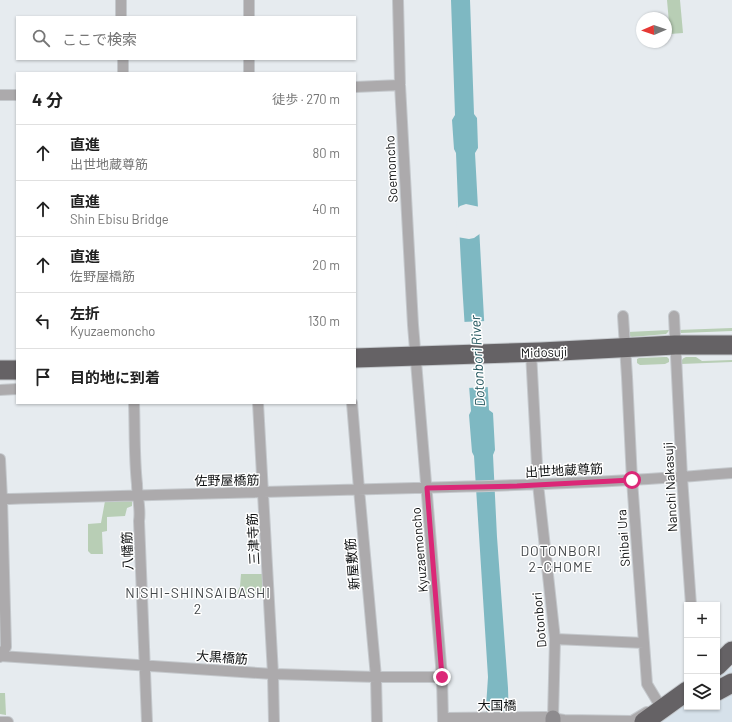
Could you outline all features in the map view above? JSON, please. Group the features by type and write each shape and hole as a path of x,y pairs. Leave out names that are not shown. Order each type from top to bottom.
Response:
{"highway":[{"name":"Midosuji","path":"356,358 675,345 732,345"},
{"path":"0,370 16,370"},
{"path":"720,663 732,651"},
{"path":"720,689 732,683"},
{"path":"635,722 684,693"},
{"path":"660,713 684,708"}],"street":[{"path":"121,0 121,16"},
{"path":"249,0 249,16"},
{"name":"Soemoncho","path":"398,0 400,85 415,356"},
{"path":"123,60 123,72"},
{"path":"249,60 250,72"},
{"path":"356,86 400,85"},
{"path":"0,95 16,95"},
{"name":"Shibai Ura","path":"623,316 632,480 644,643 648,684 660,713"},
{"name":"Nanchi Nakasuji","path":"674,316 682,477 691,602"},
{"name":"Dotonbori","path":"531,352 538,484 555,639 553,720"},
{"name":"Kyuzaemoncho","path":"415,356 427,488 444,720"},
{"path":"0,390 16,389"},
{"name":"八幡筋","path":"134,404 136,484 140,513 139,521 146,722"},
{"name":"三津寺筋","path":"258,404 264,492 274,722"},
{"name":"新屋敷筋","path":"352,404 376,677 377,722"},
{"path":"0,459 6,647 0,656"},
{"name":"出世地蔵尊筋","path":"455,487 517,486 732,473"},
{"name":"佐野屋橋筋","path":"1,498 455,487"},
{"path":"555,639 644,643"},
{"name":"大黒橋筋","path":"0,656 273,674 442,677"},
{"path":"720,664 732,656"},
{"path":"635,722 660,713 684,690"},
{"name":"大国橋","path":"444,720 464,718 545,717 553,720 635,722"},
{"path":"0,722 8,722"}],"shaded area":[{"path":"732,667 732,722 646,722 684,698 684,710 720,710 720,675"}],"green space":[{"path":"667,0 680,0 683,33 672,34 672,12 668,12"},
{"path":"732,328 732,331 681,333 678,330"},
{"path":"669,330 666,334 632,337 629,336 628,332"},
{"path":"667,357 669,362 665,364 640,365 637,363 637,359 639,358"},
{"path":"686,357 696,357 702,361 732,360 732,362 681,364 682,359"},
{"path":"132,499 132,506 127,508 125,516 107,517 107,531 102,532 103,554 91,554 88,551 88,524 101,523 105,501"},
{"path":"241,574 262,574 263,593 244,597 236,594 240,587"},
{"path":"0,693 5,693 6,715 0,714"}],"water":[{"name":"Dotonbori River","path":"451,0 470,0 474,114 477,118 478,148 475,153 489,410 493,413 495,450 493,455 497,537 508,688 509,722 486,722 488,677 474,456 472,452 469,415 471,411 462,282 456,153 454,149 452,120 455,115"}],"pier":[{"path":"466,204 480,207 481,233 474,238 469,239 457,237 456,210 460,206"},
{"path":"486,321 490,387 467,388 462,322"}],"district":[{"name":"DOTONBORI 2-CHOME","path":"561,558"},
{"name":"NISHI-SHINSAIBASHI 2","path":"198,600"}],"route":[{"path":"442,677 427,488 517,486 632,480"}]}
